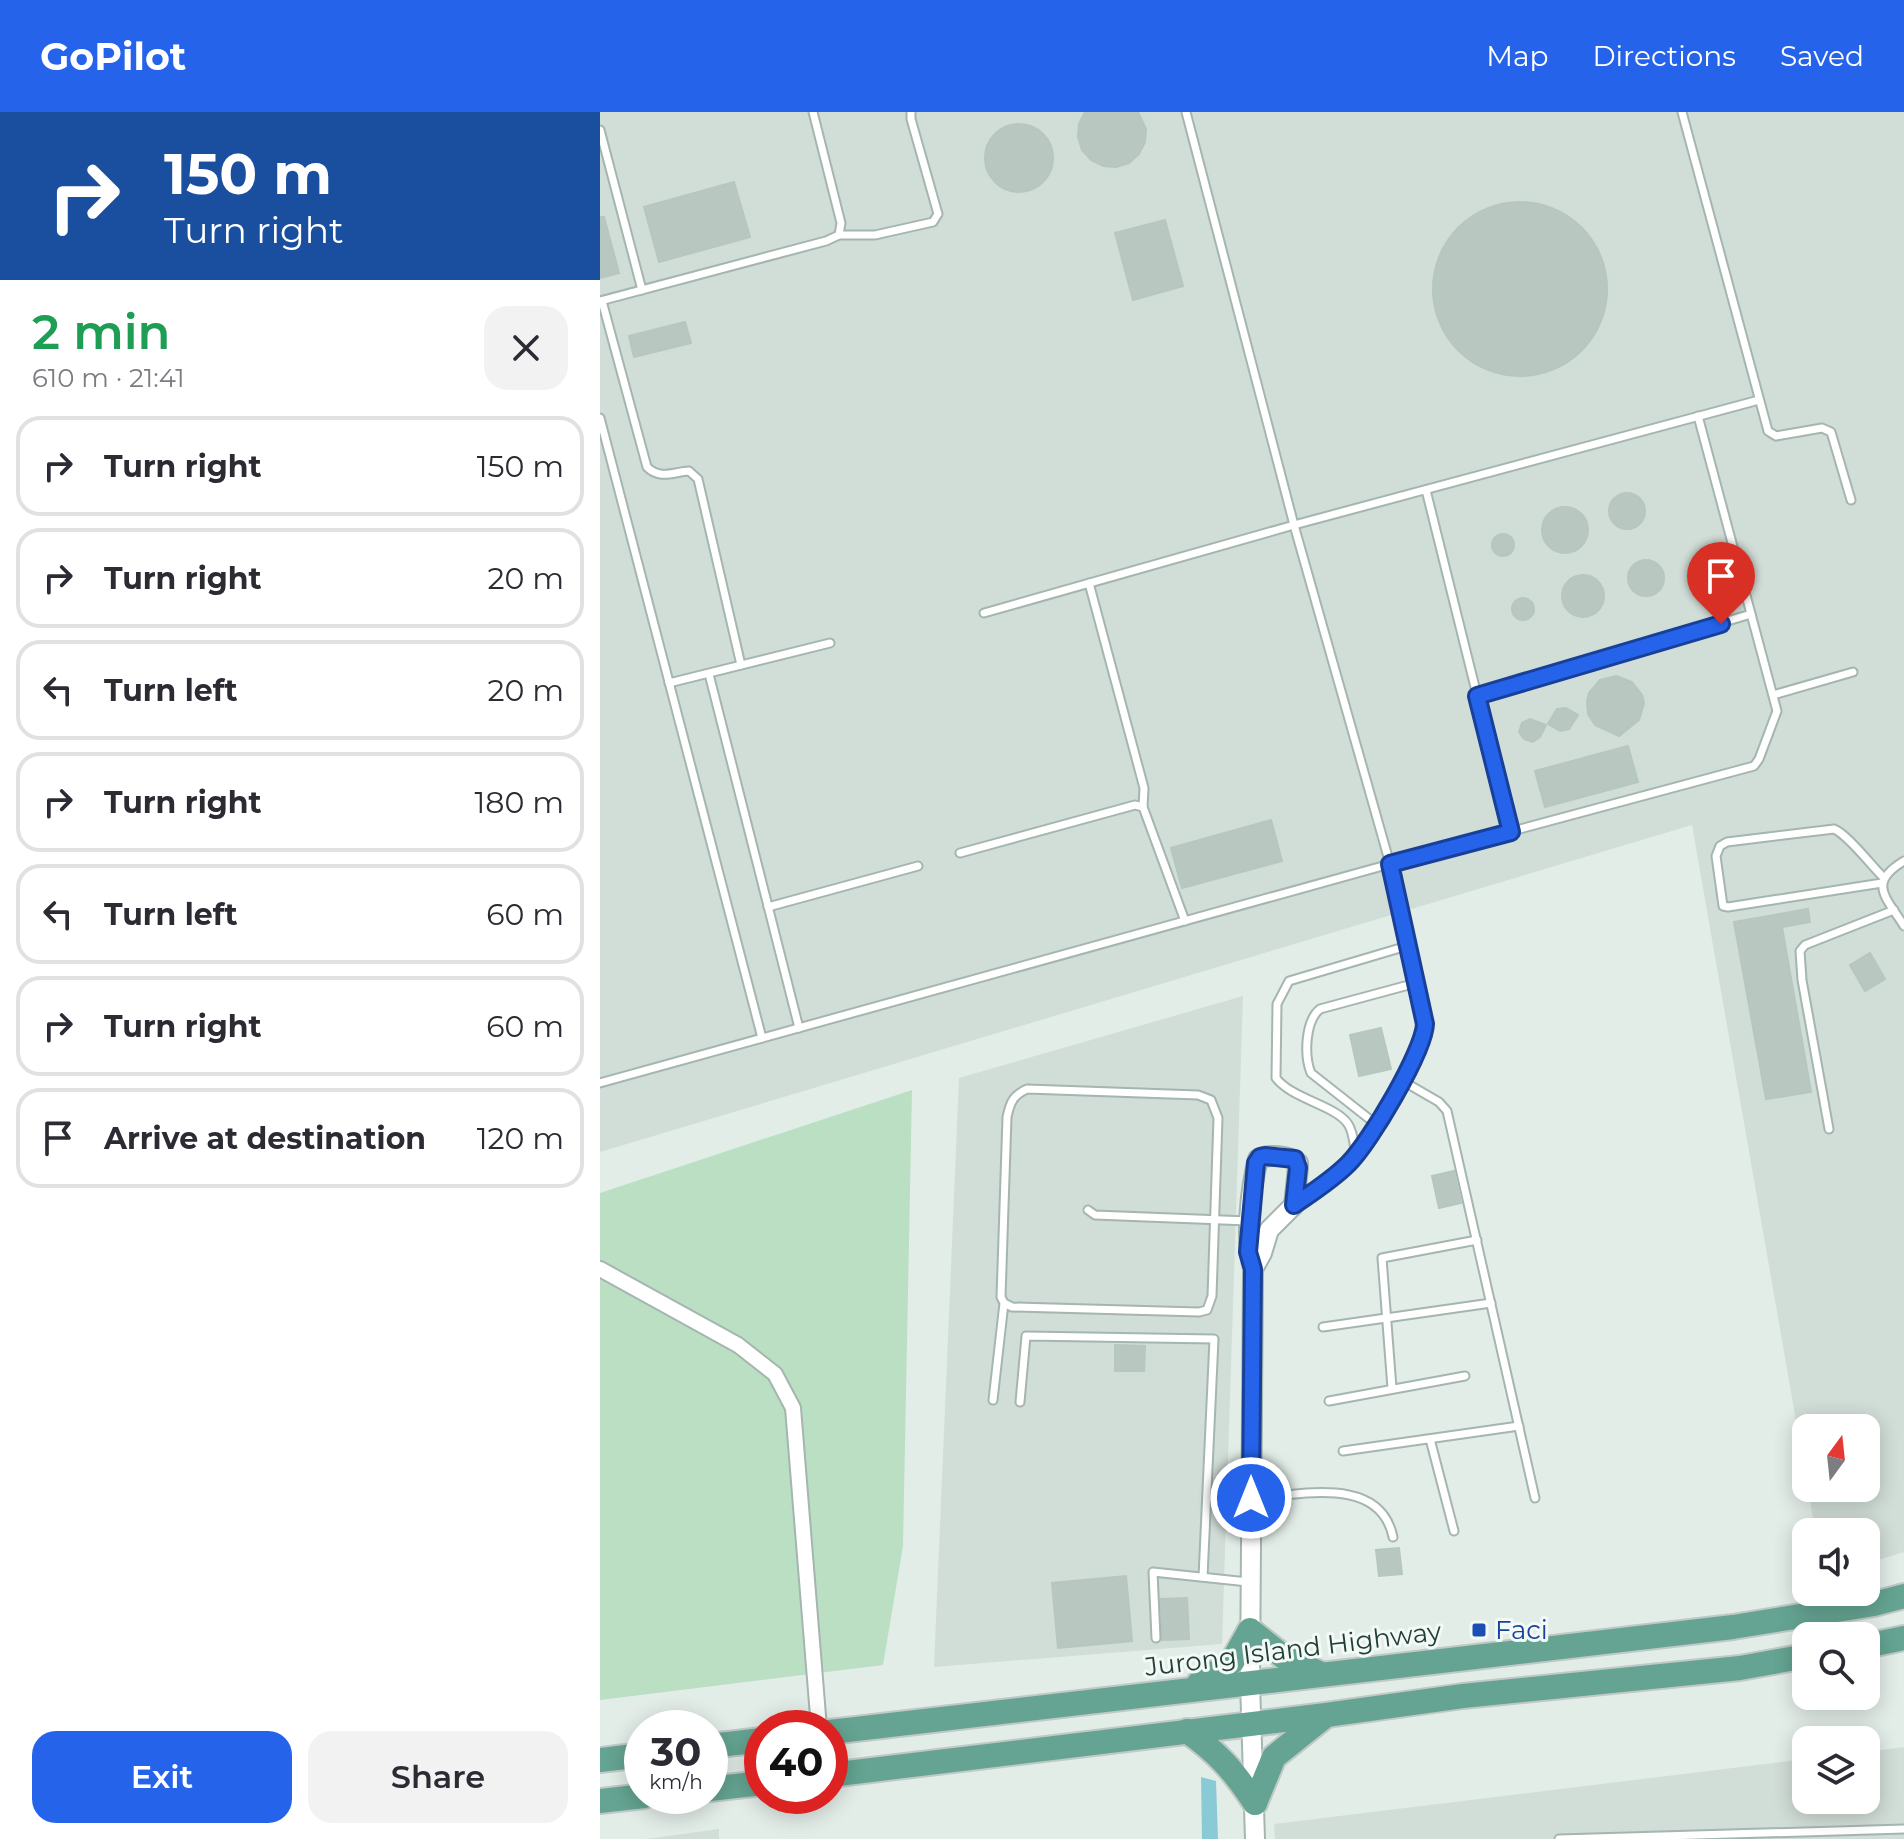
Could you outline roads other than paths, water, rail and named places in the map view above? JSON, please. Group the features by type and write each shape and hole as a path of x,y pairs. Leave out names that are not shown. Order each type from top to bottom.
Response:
{"main road":[{"name":"Jurong Island Highway","path":"848,1730 1733,1627 1874,1604 1904,1596"},
{"path":"1187,1690 1232,1662 1250,1630 1285,1658 1321,1674"},
{"path":"1880,1643 1904,1638"},
{"path":"848,1773 1463,1696 1740,1668 1792,1659"},
{"path":"1255,1803 1274,1757 1326,1715"},
{"path":"1187,1731 1225,1762 1255,1803"},
{"path":"600,1760 624,1757"},
{"path":"600,1801 624,1798"}],"street":[{"path":"1253,1269 1269,1230 1294,1205 1298,1168 1295,1159 1260,1157 1256,1163 1248,1252 1253,1269 1250,1682 1255,1839"},
{"path":"600,1269 738,1345 775,1374 793,1408 818,1710"}],"lane":[{"path":"813,112 841,223 839,235"},
{"path":"741,665 698,479 689,471 664,475 647,467 601,301 839,235 875,235 933,222 938,214 911,112"},
{"path":"1186,112 1294,525 1390,864 1425,1031 1377,1125 1356,1156 1331,1179 1294,1205"},
{"path":"1682,112 1768,431 1773,435 1822,428 1831,432 1851,500"},
{"path":"600,130 642,290"},
{"path":"984,613 1294,525 1759,400"},
{"path":"600,1083 1754,766 1776,715 1773,695 1698,416"},
{"path":"600,418 762,1038"},
{"path":"1426,490 1511,832"},
{"path":"1089,583 1144,788 1143,807 1185,921"},
{"path":"1477,696 1751,614"},
{"path":"669,683 830,643"},
{"path":"1773,695 1853,672"},
{"path":"709,674 799,1028"},
{"path":"960,853 1135,805 1143,807"},
{"path":"1834,829 1843,833 1883,880 1728,907 1723,906 1716,856 1720,846 1727,842 1834,829"},
{"path":"1904,861 1888,871 1883,880 1883,892 1904,926"},
{"path":"768,907 918,866"},
{"path":"1829,1129 1800,970 1800,951 1805,945 1894,910"},
{"path":"1356,1156 1352,1133 1345,1120 1286,1088 1276,1078 1277,1004 1289,981 1407,946"},
{"path":"1377,1125 1311,1073 1308,1067 1309,1024 1312,1015 1320,1009 1416,983"},
{"path":"1401,1080 1439,1102 1447,1111 1535,1498"},
{"path":"993,1400 1004,1303 1001,1297 1010,1102 1017,1093 1027,1089 1198,1095 1211,1100 1218,1118 1212,1296 1207,1310 1012,1307 1004,1303"},
{"path":"1088,1210 1095,1215 1250,1221"},
{"path":"1392,1388 1382,1258 1477,1240"},
{"path":"1323,1327 1491,1303"},
{"path":"1020,1402 1026,1336 1214,1339 1203,1577"},
{"path":"1329,1401 1465,1376"},
{"path":"1343,1451 1519,1426"},
{"path":"1430,1439 1454,1531"},
{"path":"1251,1498 1350,1492 1371,1502 1391,1526 1393,1537"},
{"path":"1156,1638 1153,1572 1250,1582"},
{"path":"1559,1839 1736,1837 1904,1829"}],"water":[{"path":"1201,1777 1216,1781 1218,1839 1202,1839"}],"place":[{"name":"Faci","path":"1479,1630"}]}
